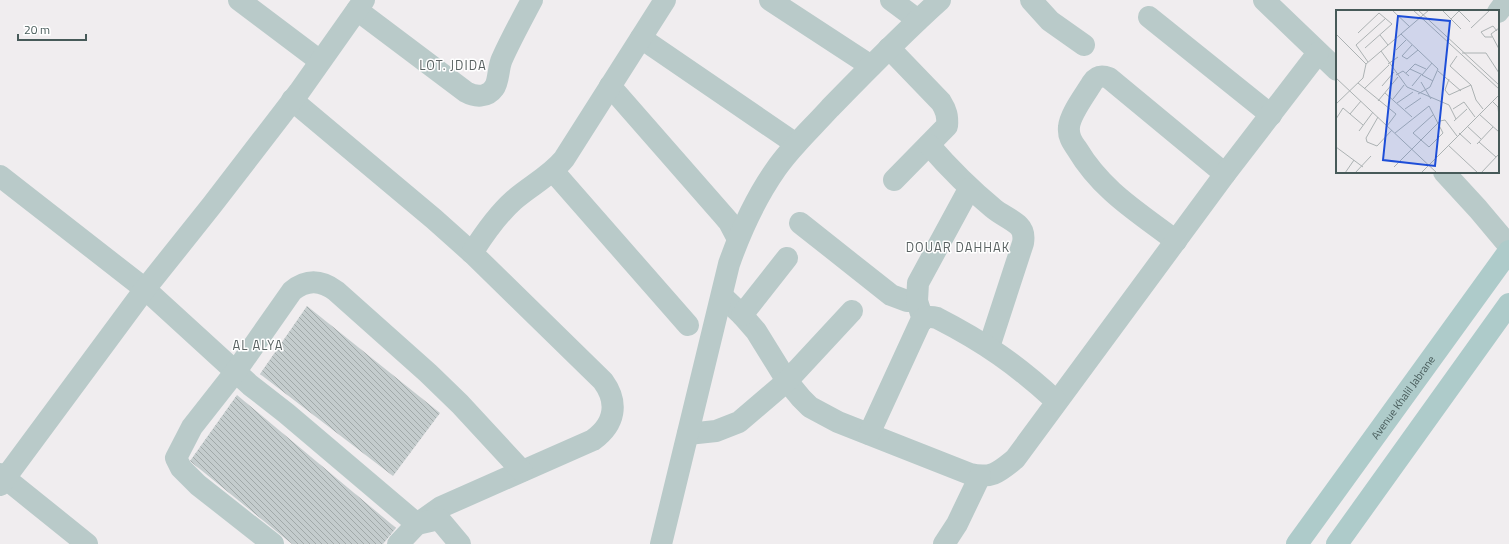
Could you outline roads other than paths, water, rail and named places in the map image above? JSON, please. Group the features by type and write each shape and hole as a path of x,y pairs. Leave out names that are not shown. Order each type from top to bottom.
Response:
{"main road":[{"name":"Avenue Khalil Jabrane","path":"1297,544 1509,251"},
{"path":"1337,544 1509,304"}],"street":[{"path":"239,0 320,61"},
{"path":"87,544 2,479 145,289 292,100 361,5 466,92 477,96 488,94 497,84 498,73 502,60 532,0"},
{"path":"472,253 484,235 508,207 527,190 553,171 564,159 665,0"},
{"path":"770,0 872,66"},
{"path":"891,0 918,20"},
{"path":"661,544 729,264 749,214 776,168 796,144 889,48 940,0"},
{"path":"1031,0 1050,21 1084,45"},
{"path":"1264,0 1336,69"},
{"path":"1499,11 1507,0"},
{"path":"1149,17 1271,115"},
{"path":"641,38 796,144"},
{"path":"889,48 941,102 946,109 948,117 947,126 894,180"},
{"path":"722,296 756,331 787,381 810,407 838,422 970,474 980,476 998,473 1015,459 1056,401 1225,174 1318,53"},
{"path":"1176,241 1110,191 1085,163 1072,142 1069,135 1070,120 1095,79 1100,76 1109,78 1225,174"},
{"path":"610,86 723,215 738,239"},
{"path":"292,100 434,219 472,253 603,381 612,396 612,416 608,426 602,434 593,440 440,507 417,524 398,544"},
{"path":"929,145 948,168 969,189 995,210 1019,226 1024,237 989,347"},
{"path":"553,171 688,325"},
{"path":"1445,173 1509,246"},
{"path":"0,176 145,289 250,385 286,413 417,524"},
{"path":"869,434 920,323 918,287 922,275 969,189"},
{"path":"800,223 891,295 908,301 927,318 936,318 989,347 1028,375 1056,401"},
{"path":"742,315 787,258"},
{"path":"273,544 198,485 181,468 176,458 192,427 236,371 292,291 298,286 306,283 321,283 329,286 336,292 428,373 466,410 522,471"},
{"path":"688,434 716,431 739,422 787,381 852,311"},
{"path":"944,544 957,524 980,476"},
{"path":"417,524 439,519 460,544"}],"district":[{"name":"LOT. JDIDA","path":"453,65"},
{"name":"DOUAR DAHHAK","path":"958,247"},
{"name":"AL ALYA","path":"258,345"}]}
